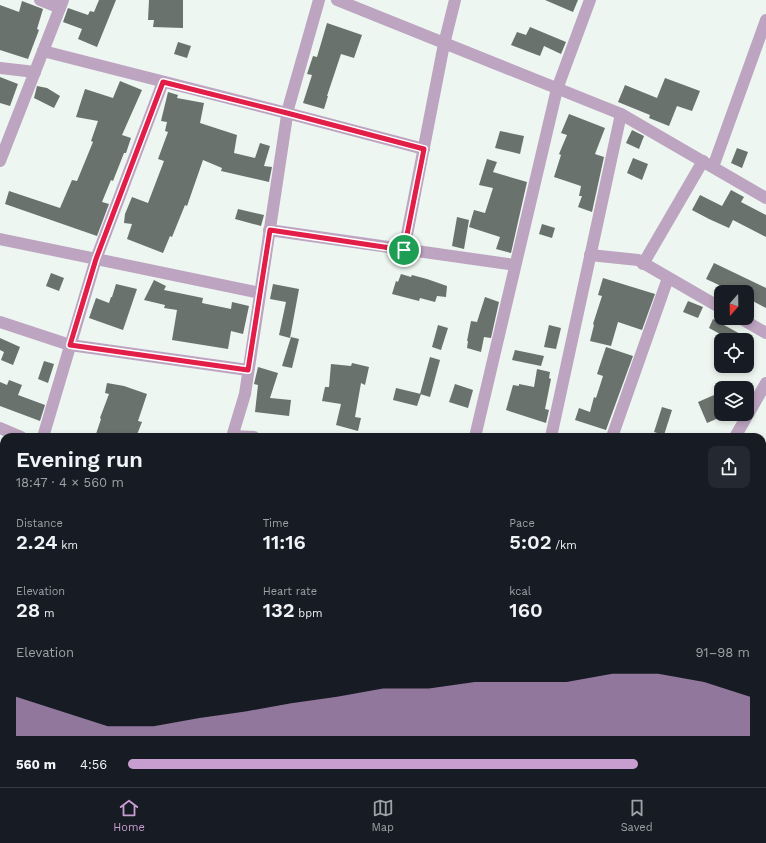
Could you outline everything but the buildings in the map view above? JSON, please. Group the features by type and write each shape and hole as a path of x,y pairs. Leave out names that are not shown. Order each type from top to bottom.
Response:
{"street":[{"path":"0,161 61,4 40,0"},
{"path":"233,433 245,394 287,113 319,0"},
{"path":"337,0 557,90 621,114 766,198"},
{"path":"404,250 444,44 455,0"},
{"path":"476,433 557,90 590,0"},
{"path":"643,264 708,164 763,37 766,20"},
{"path":"43,52 424,149"},
{"path":"0,68 35,72"},
{"path":"44,433 96,259 163,82"},
{"path":"552,433 621,114"},
{"path":"270,230 515,265"},
{"path":"0,239 260,293"},
{"path":"590,255 638,260 714,304"},
{"path":"613,433 668,278"},
{"path":"0,322 70,345 248,370"},
{"path":"752,325 766,333"},
{"path":"737,433 766,383"},
{"path":"0,428 12,433"}],"route":[{"path":"163,82 424,149 404,250 270,230 248,370 70,345 96,259 163,82"}]}
